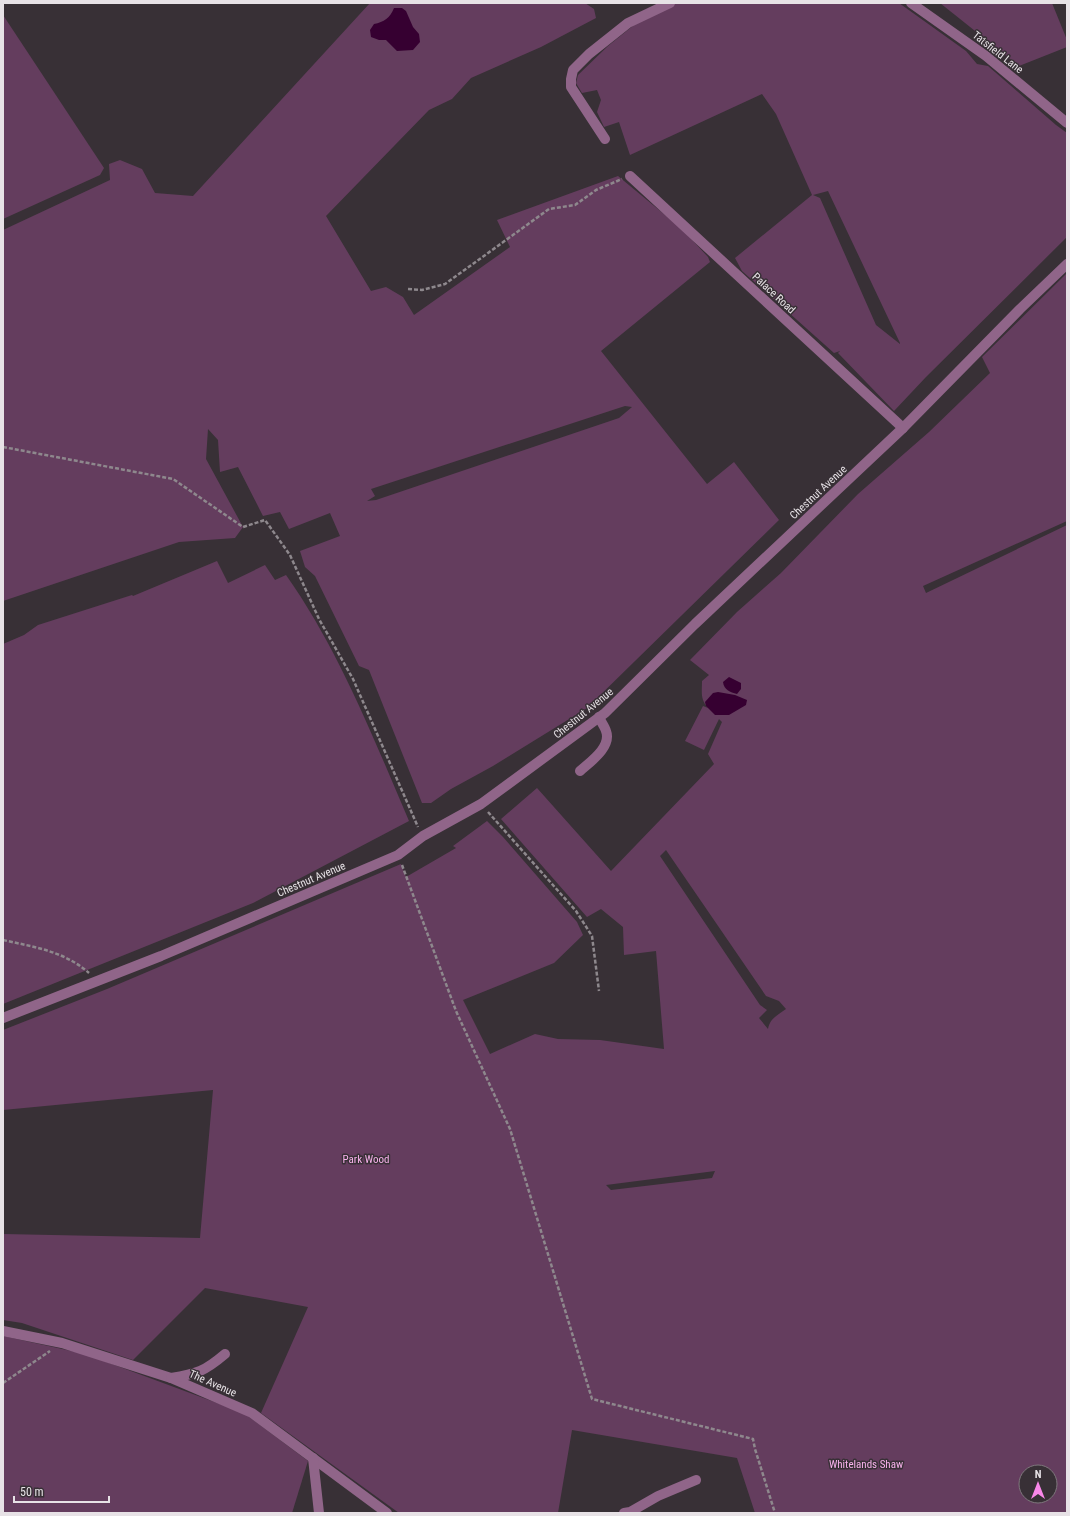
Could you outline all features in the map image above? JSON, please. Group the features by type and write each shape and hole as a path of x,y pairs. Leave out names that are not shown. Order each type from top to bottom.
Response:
{"street":[{"path":"605,139 571,87 573,70 589,54 628,23 670,3"},
{"name":"Tatsfield Lane","path":"912,3 986,56 1067,123"},
{"name":"Palace Road","path":"630,176 903,428"},
{"name":"Chestnut Avenue","path":"3,1018 161,956 398,855 423,836 481,804 610,708 696,624 903,428 1020,309 1067,264"},
{"path":"580,771 599,754 608,740 607,732 599,717"},
{"name":"The Avenue","path":"3,1331 62,1343 171,1378 252,1413 387,1513"},
{"path":"171,1378 193,1374 212,1365 225,1354"},
{"path":"313,1458 320,1513"},
{"path":"624,1513 630,1512 658,1496 696,1480"}],"path":[{"path":"408,289 422,290 445,284 549,209 575,205 596,190 612,182 630,176"},
{"path":"3,446 173,479 243,527 265,520 290,555 319,619 354,679 423,836"},
{"path":"481,804 506,834 576,911 592,936 599,991"},
{"path":"398,855 456,1011 510,1129 592,1399 753,1439 775,1513"},
{"path":"3,940 54,952 79,964 98,981"},
{"path":"3,1383 62,1343"}],"green space":[{"path":"370,3 585,3 594,9 596,18 541,47 471,78 452,99 429,110 326,216 371,291 386,287 403,297 414,315 510,247 497,220 618,176 682,229 708,257 710,262 601,351 707,484 734,462 779,520 587,708 493,766 451,789 431,803 422,803 369,670 359,666 315,576 305,567 300,551 340,536 330,513 289,529 280,512 263,516 238,467 220,472 218,440 208,429 206,459 243,527 235,538 179,542 3,601 3,230 110,180 109,164 120,160 142,169 155,193 193,196","holes":["625,406 632,407 619,418 376,500 367,501 375,496 371,489"]},
{"path":"676,3 899,3 966,51 977,64 988,66 1067,133 1067,237 926,377 894,411 838,353 840,351 834,353 742,271 735,258 812,195 776,114 762,94 630,155 619,122 604,127 597,112 601,100 597,90 582,93 576,83 578,75 608,46 634,25","holes":["828,191 900,343 876,325 820,198 813,195"]},
{"path":"940,3 1052,3 1067,40 1067,47 1019,66"},
{"path":"3,15 104,168 100,175 3,219"},
{"path":"1067,273 1067,521 923,586 926,593 1067,525 1067,1513 755,1513 737,1458 572,1430 558,1513 399,1513 261,1413 308,1307 205,1288 133,1360 22,1323 3,1320 3,1234 200,1238 213,1090 3,1110 3,1030 107,989 401,864 406,877 456,848 453,846 487,821 503,837 577,922 583,935 554,963 463,1000 490,1054 535,1034 558,1039 600,1040 664,1049 656,951 624,955 623,927 601,909 587,917 501,819 537,788 611,871 714,764 708,754 722,722 719,719 704,750 685,741 703,706 708,708 703,699 702,681 709,675 690,660 737,612 781,573 858,494 929,432 990,373 982,357","holes":["666,850 766,996 779,1001 786,1009 772,1019 768,1029 759,1018 767,1010 760,1005 660,856","715,1171 712,1178 611,1190 606,1185"]},
{"path":"217,561 228,583 265,565 275,580 286,575 323,633 339,664 368,726 409,821 253,903 3,1004 3,644 24,635 38,625 132,595 133,596"},
{"path":"3,1336 85,1354 244,1413 308,1461 292,1513 3,1513"}],"shaded area":[{"path":"394,8 402,8 406,11 413,27 419,34 420,42 413,50 397,51 386,40 379,40 371,37 370,30 374,24 386,19"},
{"path":"729,677 741,683 741,689 737,694 726,689 725,687 723,682"},
{"path":"718,692 735,695 747,700 746,705 729,715 715,715 706,706 705,702 713,693"}],"park label":[{"name":"Park Wood","path":"366,1159"},
{"name":"Whitelands Shaw","path":"866,1464"}]}
